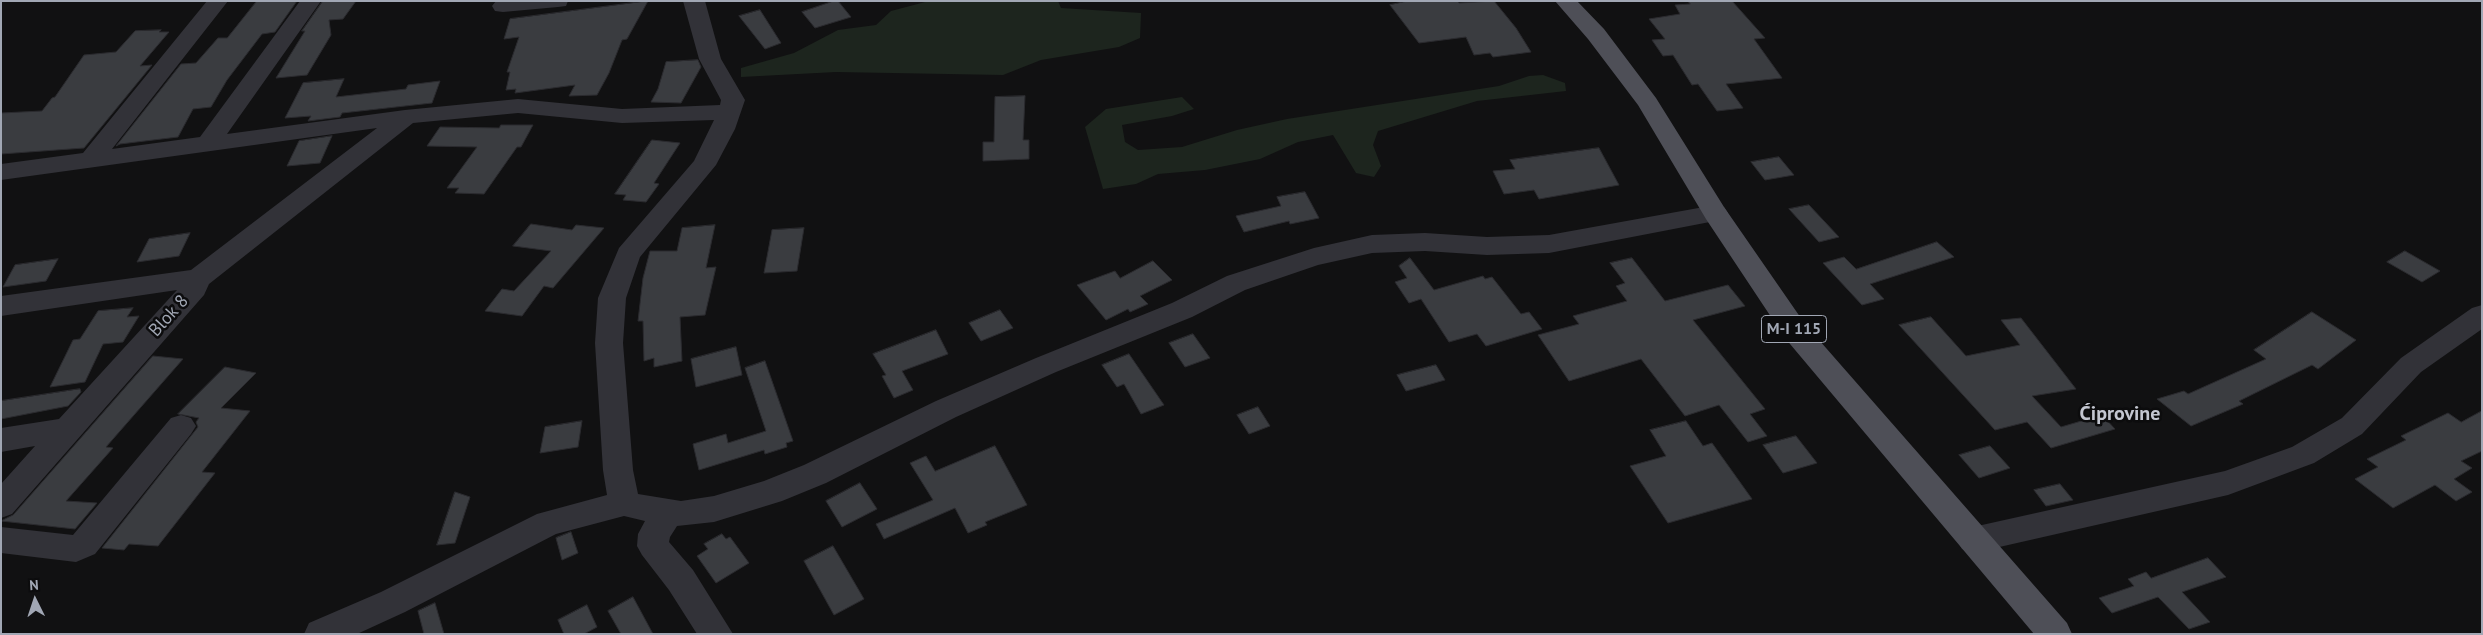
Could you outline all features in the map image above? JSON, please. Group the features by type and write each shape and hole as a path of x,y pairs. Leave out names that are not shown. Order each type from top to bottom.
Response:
{"main road":[{"name":"M-I 115","path":"1565,1 1596,34 1648,103 1715,213 1795,330 1972,540 2055,634"}],"street":[{"path":"90,160 218,1"},
{"path":"208,143 311,1"},
{"path":"503,6 558,1"},
{"path":"624,503 618,470 609,343 612,298 628,254 704,165 723,130 733,100 710,59 694,1"},
{"path":"1,172 405,117 518,106 622,116 729,112"},
{"path":"197,280 405,117"},
{"path":"321,634 393,602 548,523 624,503 681,514 714,509 771,492 815,474 946,409 1036,369 1182,310 1236,283 1314,257 1372,244 1425,242 1487,246 1549,244 1715,213"},
{"name":"Blok 8","path":"1,306 180,280 197,280 194,288 1,505"},
{"path":"1972,540 2228,483 2303,455 2352,426 2411,365 2482,315"},
{"path":"1,540 76,549 84,545 181,426"},
{"path":"1,440 66,430"},
{"path":"669,512 654,534 653,546 681,580 716,634"}],"shaded area":[{"path":"929,1 1058,1 1061,8 1141,13 1140,38 1119,47 1041,60 1003,75 836,72 741,77 741,68 794,53 838,30 876,25 891,11"},
{"path":"1543,75 1565,83 1566,91 1477,101 1378,131 1373,145 1381,166 1374,177 1356,173 1333,135 1298,142 1260,159 1205,170 1158,174 1136,184 1103,189 1085,127 1106,109 1182,97 1194,109 1172,116 1122,125 1125,142 1138,150 1182,147 1237,130 1287,119 1499,86 1529,76"}],"building":[{"path":"257,1 297,1 275,32 262,34 227,80 211,107 193,109 178,137 116,146 181,64 196,63 218,38 227,38"},
{"path":"323,1 356,1 343,19 329,20 331,35 307,75 276,78 305,31 302,31"},
{"path":"648,1 627,39 622,40 609,73 597,95 569,96 575,85 515,93 516,89 506,90 510,72 507,72 519,37 504,39 510,19"},
{"path":"838,1 851,17 815,28 802,12"},
{"path":"1408,1 1457,1 1459,3 1494,1 1516,28 1531,52 1493,57 1490,53 1474,55 1466,37 1419,43 1390,5"},
{"path":"1688,1 1732,1 1765,38 1754,39 1782,78 1726,84 1743,108 1717,111 1698,84 1692,85 1673,55 1663,56 1652,40 1665,39 1649,19 1680,14 1675,5 1690,4"},
{"path":"760,10 781,43 765,49 739,16"},
{"path":"161,30 159,32 169,32 140,66 152,65 84,148 1,154 1,113 42,111 52,98 55,97 84,55 116,52 135,31"},
{"path":"698,60 701,67 681,103 651,102 658,89 666,62"},
{"path":"344,79 336,97 406,89 408,85 440,81 432,103 342,113 340,117 308,121 311,116 285,118 303,83"},
{"path":"1025,96 1023,140 1029,140 1029,159 983,161 983,142 994,142 995,97"},
{"path":"501,125 533,125 521,147 517,147 484,194 455,193 459,188 447,188 477,147 427,146 440,127 499,128"},
{"path":"332,136 320,163 287,166 299,141"},
{"path":"652,140 680,143 654,183 659,184 646,202 623,200 626,195 615,194"},
{"path":"1599,148 1619,185 1539,199 1534,190 1504,194 1493,171 1515,169 1510,160"},
{"path":"1779,157 1794,175 1765,180 1751,162"},
{"path":"1305,192 1319,218 1290,224 1289,221 1244,232 1236,216 1281,206 1277,197"},
{"path":"1809,205 1839,237 1819,242 1789,209"},
{"path":"531,224 572,230 576,225 604,228 553,288 544,286 522,316 485,311 502,289 514,291 551,251 513,246"},
{"path":"715,225 706,268 716,267 705,315 680,317 682,361 654,367 654,358 644,361 643,321 638,321 643,278 650,251 677,251 682,228"},
{"path":"804,228 797,271 764,273 772,230"},
{"path":"190,233 179,256 137,262 149,239"},
{"path":"1937,242 1954,257 1870,284 1884,299 1862,305 1823,263 1844,257 1856,269"},
{"path":"2405,251 2440,271 2422,282 2387,262"},
{"path":"1410,258 1434,290 1483,276 1485,279 1492,277 1521,314 1529,312 1542,329 1486,346 1477,334 1449,342 1421,299 1409,303 1395,282 1407,278 1399,266"},
{"path":"1632,258 1665,301 1728,285 1745,306 1693,320 1765,409 1750,414 1767,436 1748,442 1719,405 1685,416 1641,359 1569,381 1538,335 1579,324 1573,316 1627,301 1616,286 1625,283 1610,263"},
{"path":"58,259 46,281 3,287 15,265"},
{"path":"1153,261 1172,280 1140,296 1148,304 1130,312 1128,309 1106,320 1077,285 1115,271 1120,278"},
{"path":"133,308 127,317 139,316 123,342 103,344 85,382 50,387 73,340 80,339 98,311"},
{"path":"1000,310 1013,328 981,341 969,323"},
{"path":"2312,312 2356,340 2318,369 2312,365 2239,401 2243,404 2191,426 2157,399 2184,391 2188,394 2266,359 2254,350"},
{"path":"1931,317 1966,356 2020,345 2001,320 2021,318 2076,389 2032,396 2061,427 2102,415 2115,429 2051,448 2027,422 1995,430 1899,325"},
{"path":"936,330 948,354 902,371 913,390 894,398 882,376 886,375 873,354"},
{"path":"1193,334 1210,358 1185,367 1169,343"},
{"path":"736,347 742,375 696,387 691,359"},
{"path":"1129,354 1164,405 1141,414 1124,384 1117,387 1102,365"},
{"path":"153,356 183,359 106,447 113,448 66,501 97,503 75,529 1,521 13,515"},
{"path":"765,361 793,441 786,443 787,447 765,454 764,450 699,470 693,444 726,434 728,443 766,431 745,368"},
{"path":"1436,365 1445,380 1406,391 1397,375"},
{"path":"225,367 256,373 221,408 250,411 202,472 215,473 158,546 129,544 124,550 102,548 198,427 196,422 199,418 178,414"},
{"path":"80,389 81,392 68,406 1,419 1,401"},
{"path":"1258,407 1270,426 1249,434 1237,415"},
{"path":"2482,411 2482,451 2461,461 2472,468 2454,479 2472,492 2456,501 2435,485 2393,508 2355,479 2378,467 2367,459 2406,440 2401,436 2448,413 2461,422"},
{"path":"582,421 578,447 540,453 545,427"},
{"path":"1686,421 1703,446 1712,443 1752,499 1668,523 1630,466 1666,456 1650,430"},
{"path":"1796,436 1817,463 1783,473 1763,445"},
{"path":"995,446 1027,505 985,522 987,525 968,533 955,508 884,539 876,524 933,500 910,463 926,456 935,471"},
{"path":"1990,446 2010,468 1979,478 1959,455"},
{"path":"860,483 877,509 842,527 826,501"},
{"path":"2060,484 2073,500 2046,506 2034,490"},
{"path":"455,492 470,497 455,543 437,545"},
{"path":"571,532 578,553 562,560 556,538"},
{"path":"722,534 726,539 730,537 749,563 716,583 697,556 708,549 704,544"},
{"path":"833,546 864,599 834,615 804,561"},
{"path":"2208,558 2226,577 2182,592 2210,622 2189,629 2158,597 2112,613 2099,598 2134,586 2128,579 2146,572 2151,578"},
{"path":"633,597 653,634 621,634 608,611"},
{"path":"435,603 444,634 424,634 418,611"},
{"path":"587,605 597,627 584,634 564,634 558,620"}],"district":[{"name":"Ćiprovine","path":"2120,414"}]}
